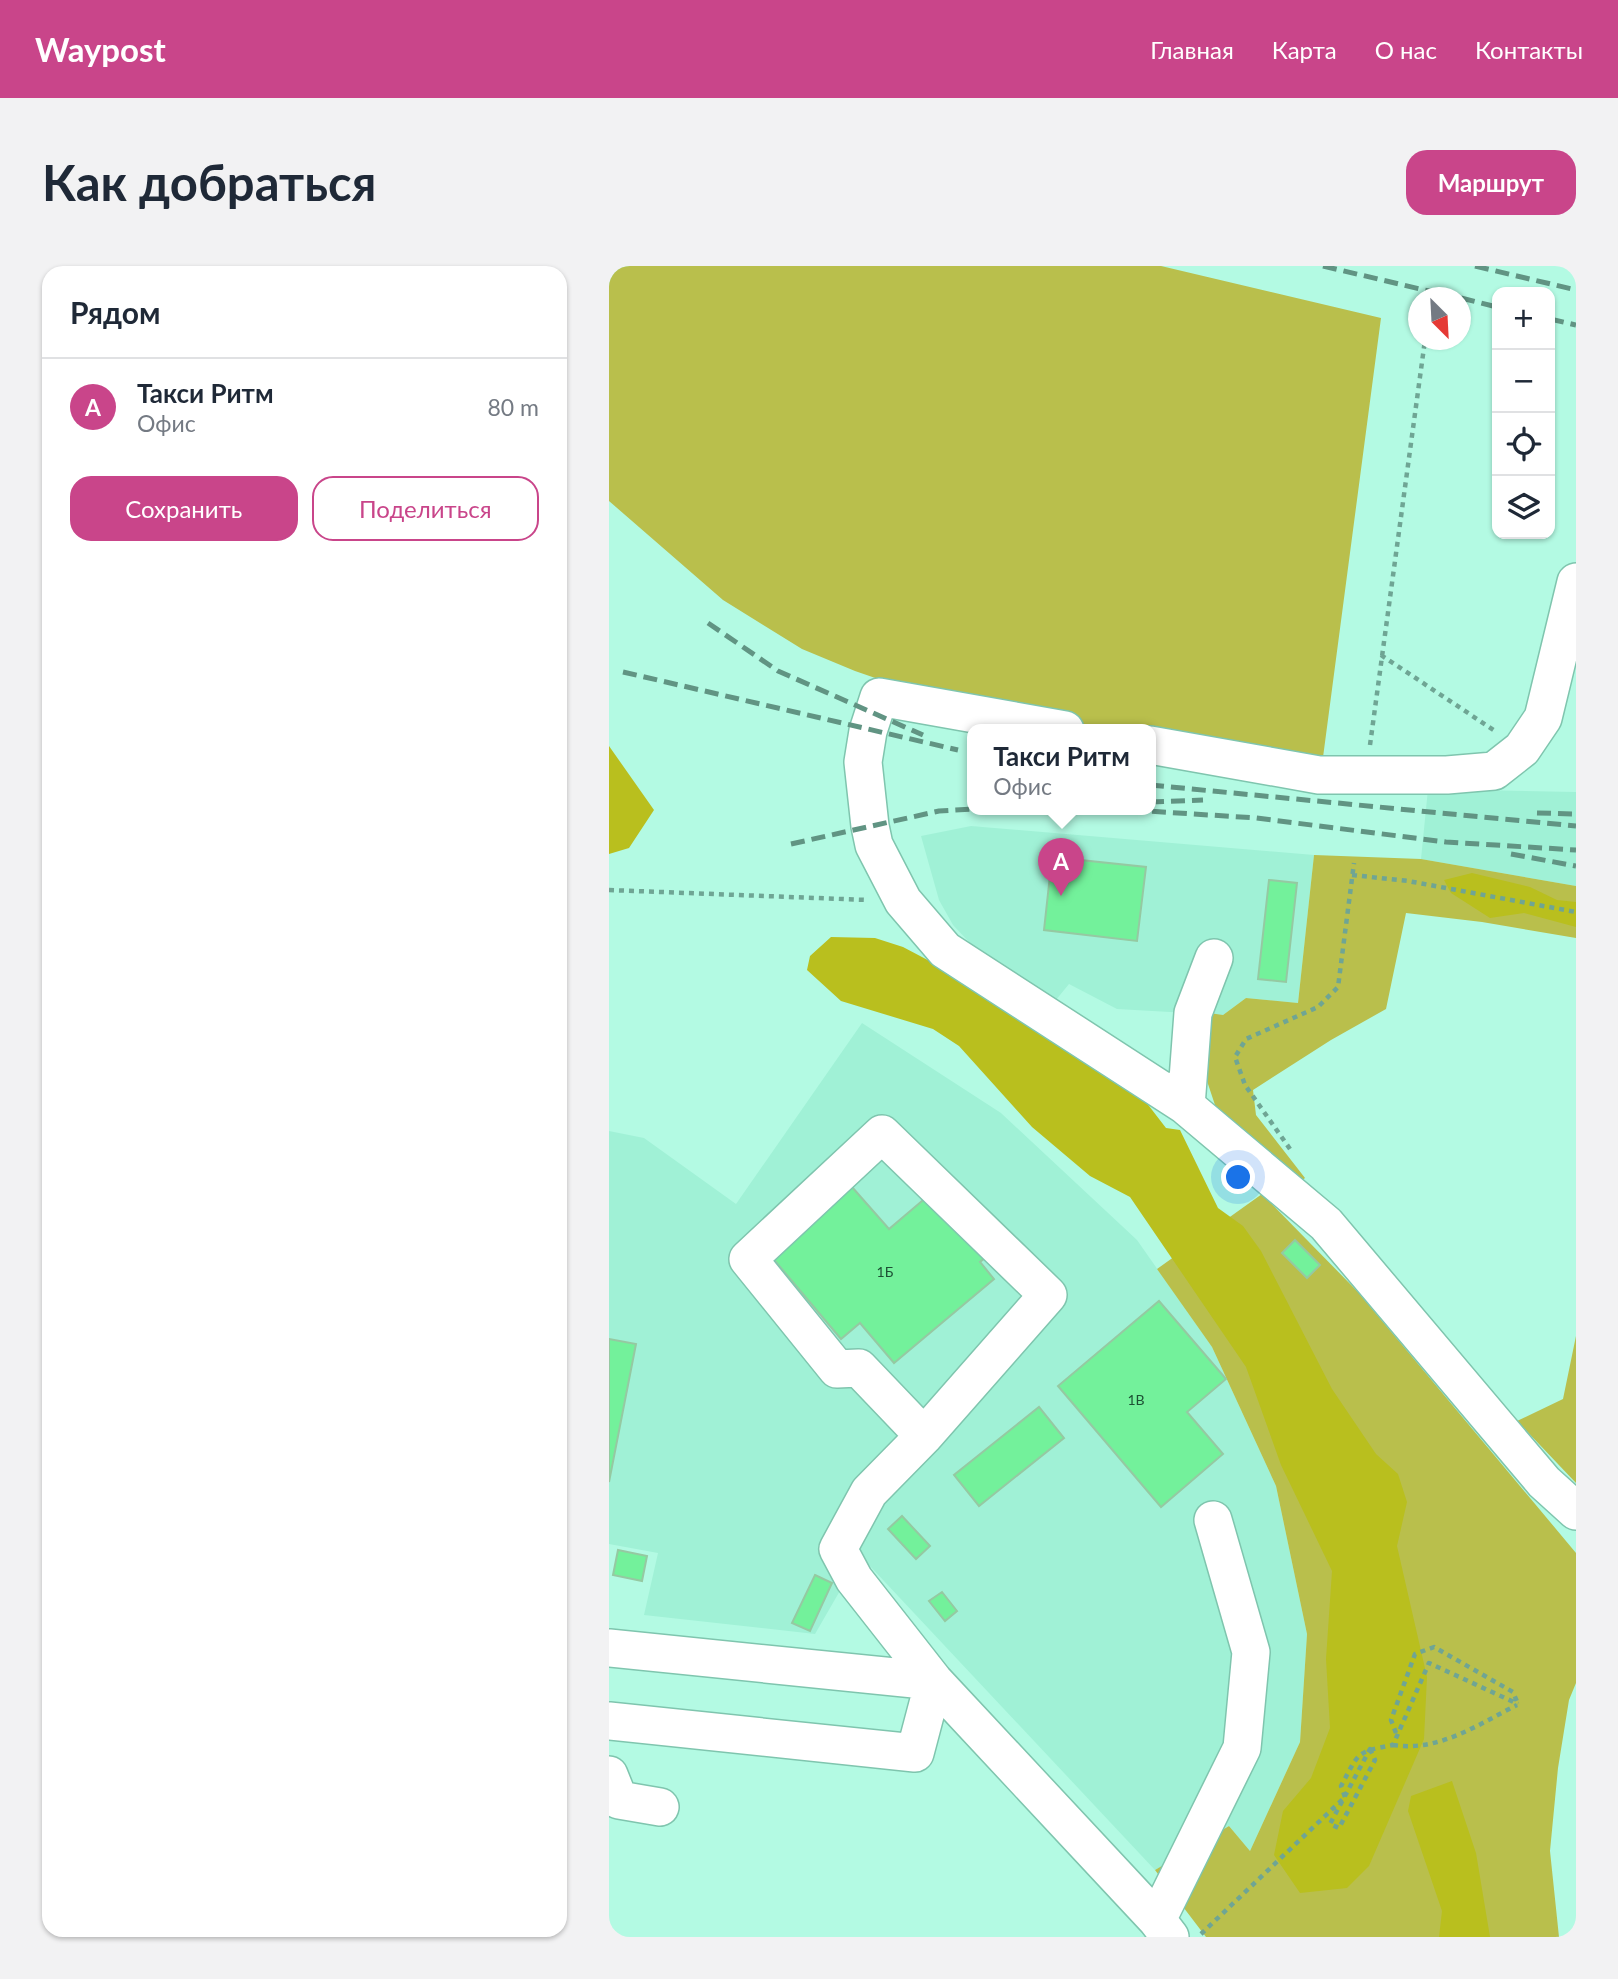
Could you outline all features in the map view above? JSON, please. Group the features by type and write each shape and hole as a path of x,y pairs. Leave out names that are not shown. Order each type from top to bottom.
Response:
{"lane":[{"path":"1156,746 1319,775 1447,775 1494,771 1522,749 1543,718 1576,582"},
{"path":"1031,724 879,697 868,731 863,762 874,845 903,901 945,950 1186,1106"},
{"path":"1186,1106 1193,1013 1214,958"},
{"path":"1060,995 1186,1106 1327,1224 1544,1482 1576,1511"},
{"path":"924,1436 859,1368 837,1368 748,1259 882,1134 1048,1295 924,1436 869,1492 838,1549 854,1579 934,1681 1164,1928 1242,1748 1251,1653 1213,1520"},
{"path":"609,1648 934,1681"},
{"path":"609,1721 915,1753 934,1681"},
{"path":"609,1775 619,1800 660,1807"}],"path":[{"path":"1369,747 1424,350"},
{"path":"1381,655 1522,749"},
{"path":"1298,1160 1245,1084 1235,1057 1245,1039 1318,1007 1338,987 1354,863"},
{"path":"1352,875 1408,881 1576,912"},
{"path":"609,890 903,901"},
{"path":"1396,1734 1391,1720 1415,1654 1434,1647 1513,1692 1518,1704"},
{"path":"1393,1745 1429,1663 1518,1704"},
{"path":"1370,1749 1393,1745 1412,1748 1444,1742 1518,1704"},
{"path":"1370,1749 1375,1760 1339,1828 1330,1824 1370,1749"},
{"path":"1198,1937 1345,1797"}],"shaded area":[{"path":"609,746 654,810 629,848 609,854"},
{"path":"1428,789 1576,792 1576,886 1421,859"},
{"path":"971,826 1314,855 1298,1003 1246,998 1223,1015 1117,1009 1069,984 1051,1006 970,943 953,925 939,900 921,836"},
{"path":"1472,873 1530,887 1557,900 1576,902 1576,927 1524,913 1490,918 1451,893 1444,880"},
{"path":"831,937 875,938 903,947 994,995 1129,1080 1166,1128 1180,1130 1218,1208 1243,1226 1261,1251 1332,1389 1376,1454 1398,1474 1407,1502 1397,1546 1427,1677 1424,1739 1369,1866 1347,1888 1300,1893 1274,1855 1283,1811 1311,1778 1330,1728 1326,1659 1332,1571 1281,1465 1246,1367 1130,1197 1090,1176 1032,1127 959,1046 933,1029 841,1001 807,970 810,956"},
{"path":"862,1023 1001,1113 1137,1240 1212,1347 1276,1486 1307,1634 1300,1742 1250,1851 1229,1826 1155,1870 869,1565 841,1589 815,1634 644,1615 658,1553 609,1544 609,1131 644,1138 736,1204"},
{"path":"1452,1781 1476,1853 1490,1937 1439,1937 1442,1911 1408,1811 1411,1796"}],"green space":[{"path":"609,266 1161,266 1381,318 1322,765 1156,731 1156,724 1078,724 939,700 855,671 802,649 723,600 609,501"},
{"path":"1314,855 1421,859 1576,886 1576,938 1482,922 1406,913 1386,1009 1331,1040 1253,1090 1256,1115 1305,1178 1299,1183 1215,1105 1203,1069 1209,1013 1223,1015 1246,998 1298,1003"},
{"path":"1262,1194 1358,1292 1576,1553 1576,1683 1569,1700 1558,1768 1550,1851 1559,1937 1206,1937 1155,1870 1229,1826 1250,1851 1300,1742 1307,1634 1276,1486 1212,1347 1157,1269"},
{"path":"1576,1336 1576,1483 1517,1421 1563,1399"}],"building":[{"path":"1052,857 1146,867 1137,941 1044,930"},
{"path":"1269,880 1297,883 1286,982 1258,979"},
{"path":"852,1187 889,1229 929,1195 991,1253 980,1262 994,1279 894,1363 860,1323 841,1339 770,1255"},
{"path":"1295,1240 1320,1265 1307,1278 1282,1253"},
{"path":"1159,1301 1226,1379 1187,1412 1223,1454 1161,1507 1058,1386"},
{"path":"609,1339 636,1344 609,1482"},
{"path":"1039,1407 1064,1438 979,1506 954,1475"},
{"path":"902,1516 930,1546 916,1559 888,1529"},
{"path":"618,1550 647,1556 642,1581 613,1575"},
{"path":"815,1575 832,1583 810,1631 792,1623"},
{"path":"942,1592 957,1611 945,1621 929,1601"}],"railway":[{"path":"1323,266 1412,287"},
{"path":"1475,266 1576,290"},
{"path":"1471,300 1492,306"},
{"path":"1555,320 1576,325"},
{"path":"708,623 778,671 923,735"},
{"path":"623,672 958,750"},
{"path":"1156,786 1576,826"},
{"path":"1156,802 1203,800"},
{"path":"791,844 939,811 967,809"},
{"path":"1156,812 1256,818 1446,842 1576,850"},
{"path":"1537,813 1576,814"},
{"path":"1511,854 1576,866"}],"place":[{"name":"Такси Ритм","path":"1061,896"}]}
